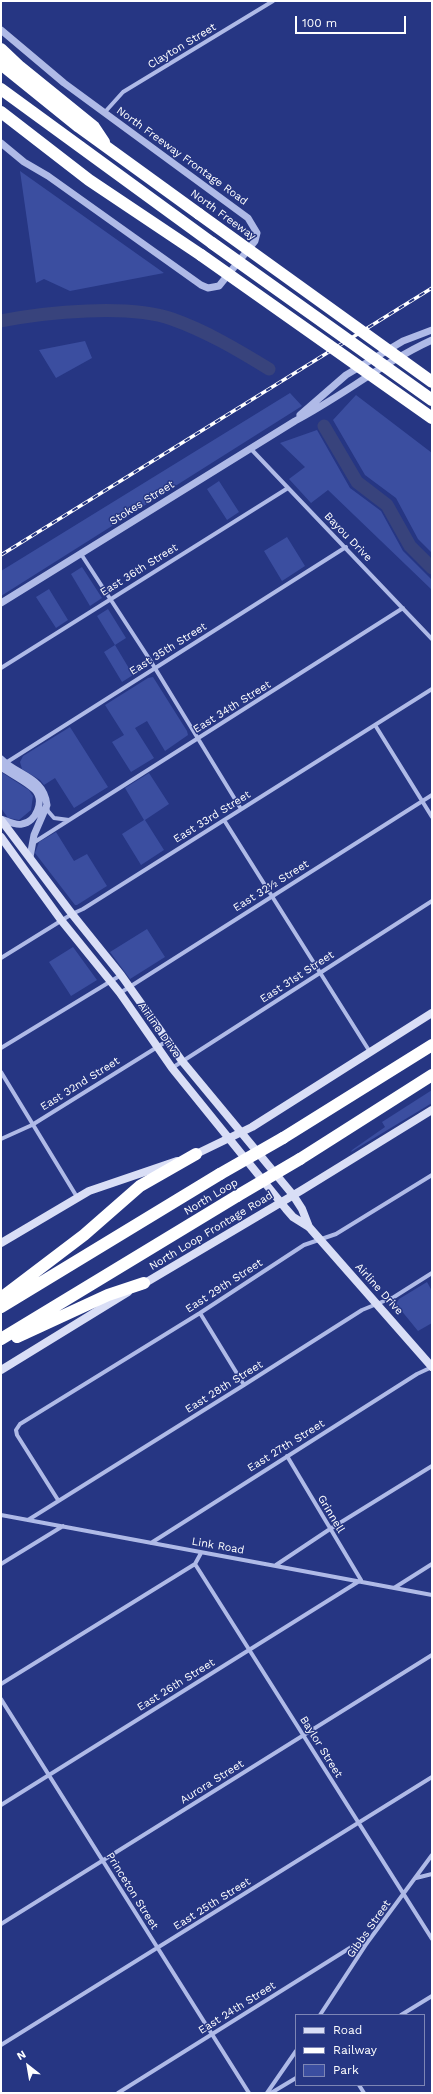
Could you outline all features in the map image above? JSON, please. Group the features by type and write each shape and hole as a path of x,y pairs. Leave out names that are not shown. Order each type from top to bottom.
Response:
{"highway":[{"path":"1,49 20,67 94,127 107,148"},
{"name":"North Freeway","path":"1,64 107,148 432,382"},
{"path":"1,88 48,125 432,400"},
{"path":"1,112 89,180"},
{"path":"1,121 29,143 89,180 201,255 432,418"},
{"name":"North Loop","path":"1,1307 220,1174 283,1138 432,1045"},
{"name":"North Loop","path":"1,1339 300,1159 432,1074"},
{"path":"1,1298 84,1235 140,1186 196,1154"},
{"path":"1,1344 108,1295 144,1283"}],"main road":[{"name":"Airline Drive","path":"1,820 72,914 121,975 182,1061 292,1195 302,1209 309,1227 319,1240 378,1304 432,1367"},
{"name":"Airline Drive","path":"1,838 61,920 120,993 172,1068 230,1137 293,1217 309,1227"},
{"path":"1,1243 77,1197 116,1180 196,1154 252,1127 432,1013"},
{"name":"North Loop Frontage Road","path":"1,1370 431,1112"}],"street":[{"name":"Clayton Street","path":"105,112 123,92 273,1"},
{"name":"North Freeway Frontage Road","path":"1,30 58,78 236,208 252,223 257,233 255,240 219,286 208,288 201,285 48,176 24,162 1,143"},
{"name":"Stokes Street","path":"295,421 316,400 346,375 403,340 432,330"},
{"name":"Stokes Street","path":"1,603 295,421 322,407 350,388 432,340"},
{"name":"Bayou Drive","path":"252,449 432,639"},
{"name":"East 36th Street","path":"1,668 288,488"},
{"name":"East 35th Street","path":"2,764 346,547"},
{"path":"81,554 111,598 199,738 241,809"},
{"name":"East 34th Street","path":"33,843 403,608"},
{"name":"East 33rd Street","path":"1,958 61,920 83,909 432,689"},
{"path":"375,725 432,817"},
{"path":"2,764 40,786 48,811 54,818 70,820"},
{"name":"Airline Drive","path":"1,820 21,825 33,819 38,810 38,801 35,790 2,764"},
{"name":"East 32½ Street","path":"120,993 432,795"},
{"path":"30,858 34,835 47,804"},
{"path":"224,820 370,1053"},
{"path":"1,846 9,849"},
{"name":"East 31st Street","path":"172,1068 432,901"},
{"path":"1,1048 121,975"},
{"name":"East 32nd Street","path":"1,1139 32,1124 168,1041"},
{"path":"1,1072 77,1197"},
{"name":"East 29th Street","path":"58,1500 17,1435 18,1426 200,1313 304,1244 336,1234 432,1175"},
{"name":"East 28th Street","path":"28,1520 362,1310 394,1297 432,1273"},
{"path":"200,1313 244,1385"},
{"name":"East 27th Street","path":"151,1543 287,1456 418,1374 432,1367"},
{"name":"Grinnell","path":"287,1456 360,1580"},
{"path":"276,1565 330,1529 432,1466"},
{"name":"Link Road","path":"1,1515 201,1553 360,1580 432,1595"},
{"path":"1,1564 63,1526"},
{"path":"1,1684 195,1564 201,1553"},
{"name":"Baylor Street","path":"195,1564 432,1939"},
{"path":"394,1588 432,1564"},
{"name":"East 26th Street","path":"1,1805 360,1580"},
{"name":"Aurora Street","path":"1,1924 432,1656"},
{"name":"Princeton Street","path":"1,1699 249,2093"},
{"name":"East 25th Street","path":"1,2045 432,1777"},
{"name":"Gibbs Street","path":"321,2014 367,1943 404,1895 432,1855"},
{"path":"416,1878 432,1874"},
{"name":"East 24th Street","path":"118,2093 352,1946 367,1943"},
{"path":"403,2014 432,1996"},
{"path":"267,2093 295,2052"},
{"path":"271,2093 295,2079"}],"green space":[{"path":"20,171 164,273 70,291 44,279 36,283"},
{"path":"85,341 92,358 56,378 39,350"},
{"path":"290,393 302,406 1,596 1,571"},
{"path":"356,395 432,453 432,553 418,539 396,498 365,475 333,420"},
{"path":"317,430 350,488 381,511 403,551 432,580 432,590 328,490 311,503 289,479 305,467 280,443"},
{"path":"219,481 239,512 227,520 207,489"},
{"path":"287,537 305,566 282,581 264,551"},
{"path":"82,567 102,598 90,606 71,574"},
{"path":"49,589 68,620 56,628 36,597"},
{"path":"108,609 126,638 115,645 97,616"},
{"path":"115,645 133,675 122,682 104,652"},
{"path":"153,677 187,731 188,735 165,751 147,721 135,728 154,758 131,772 112,742 124,735 105,705 148,678"},
{"path":"70,727 108,787 74,808 55,778 44,785 40,780 22,769 20,762 23,756"},
{"path":"1,772 29,790 33,796 31,810 19,820 8,818 1,808"},
{"path":"149,773 169,804 145,820 164,850 141,865 122,834 144,820 125,788"},
{"path":"56,832 74,861 87,854 107,886 77,905 75,905 35,853 39,842"},
{"path":"147,929 165,957 130,979 110,952"},
{"path":"73,947 97,980 71,996 49,962"},
{"path":"432,1090 432,1103 351,1152 385,1127 382,1122"},
{"path":"427,1282 432,1291 432,1323 418,1331 396,1304 399,1299"}],"waterway":[{"path":"1,321 64,312 111,311 154,314 172,319 197,329 234,348 269,369"},
{"path":"324,426 357,482 387,505 410,546 432,568"}],"railway":[{"path":"1,555 432,288"}]}
